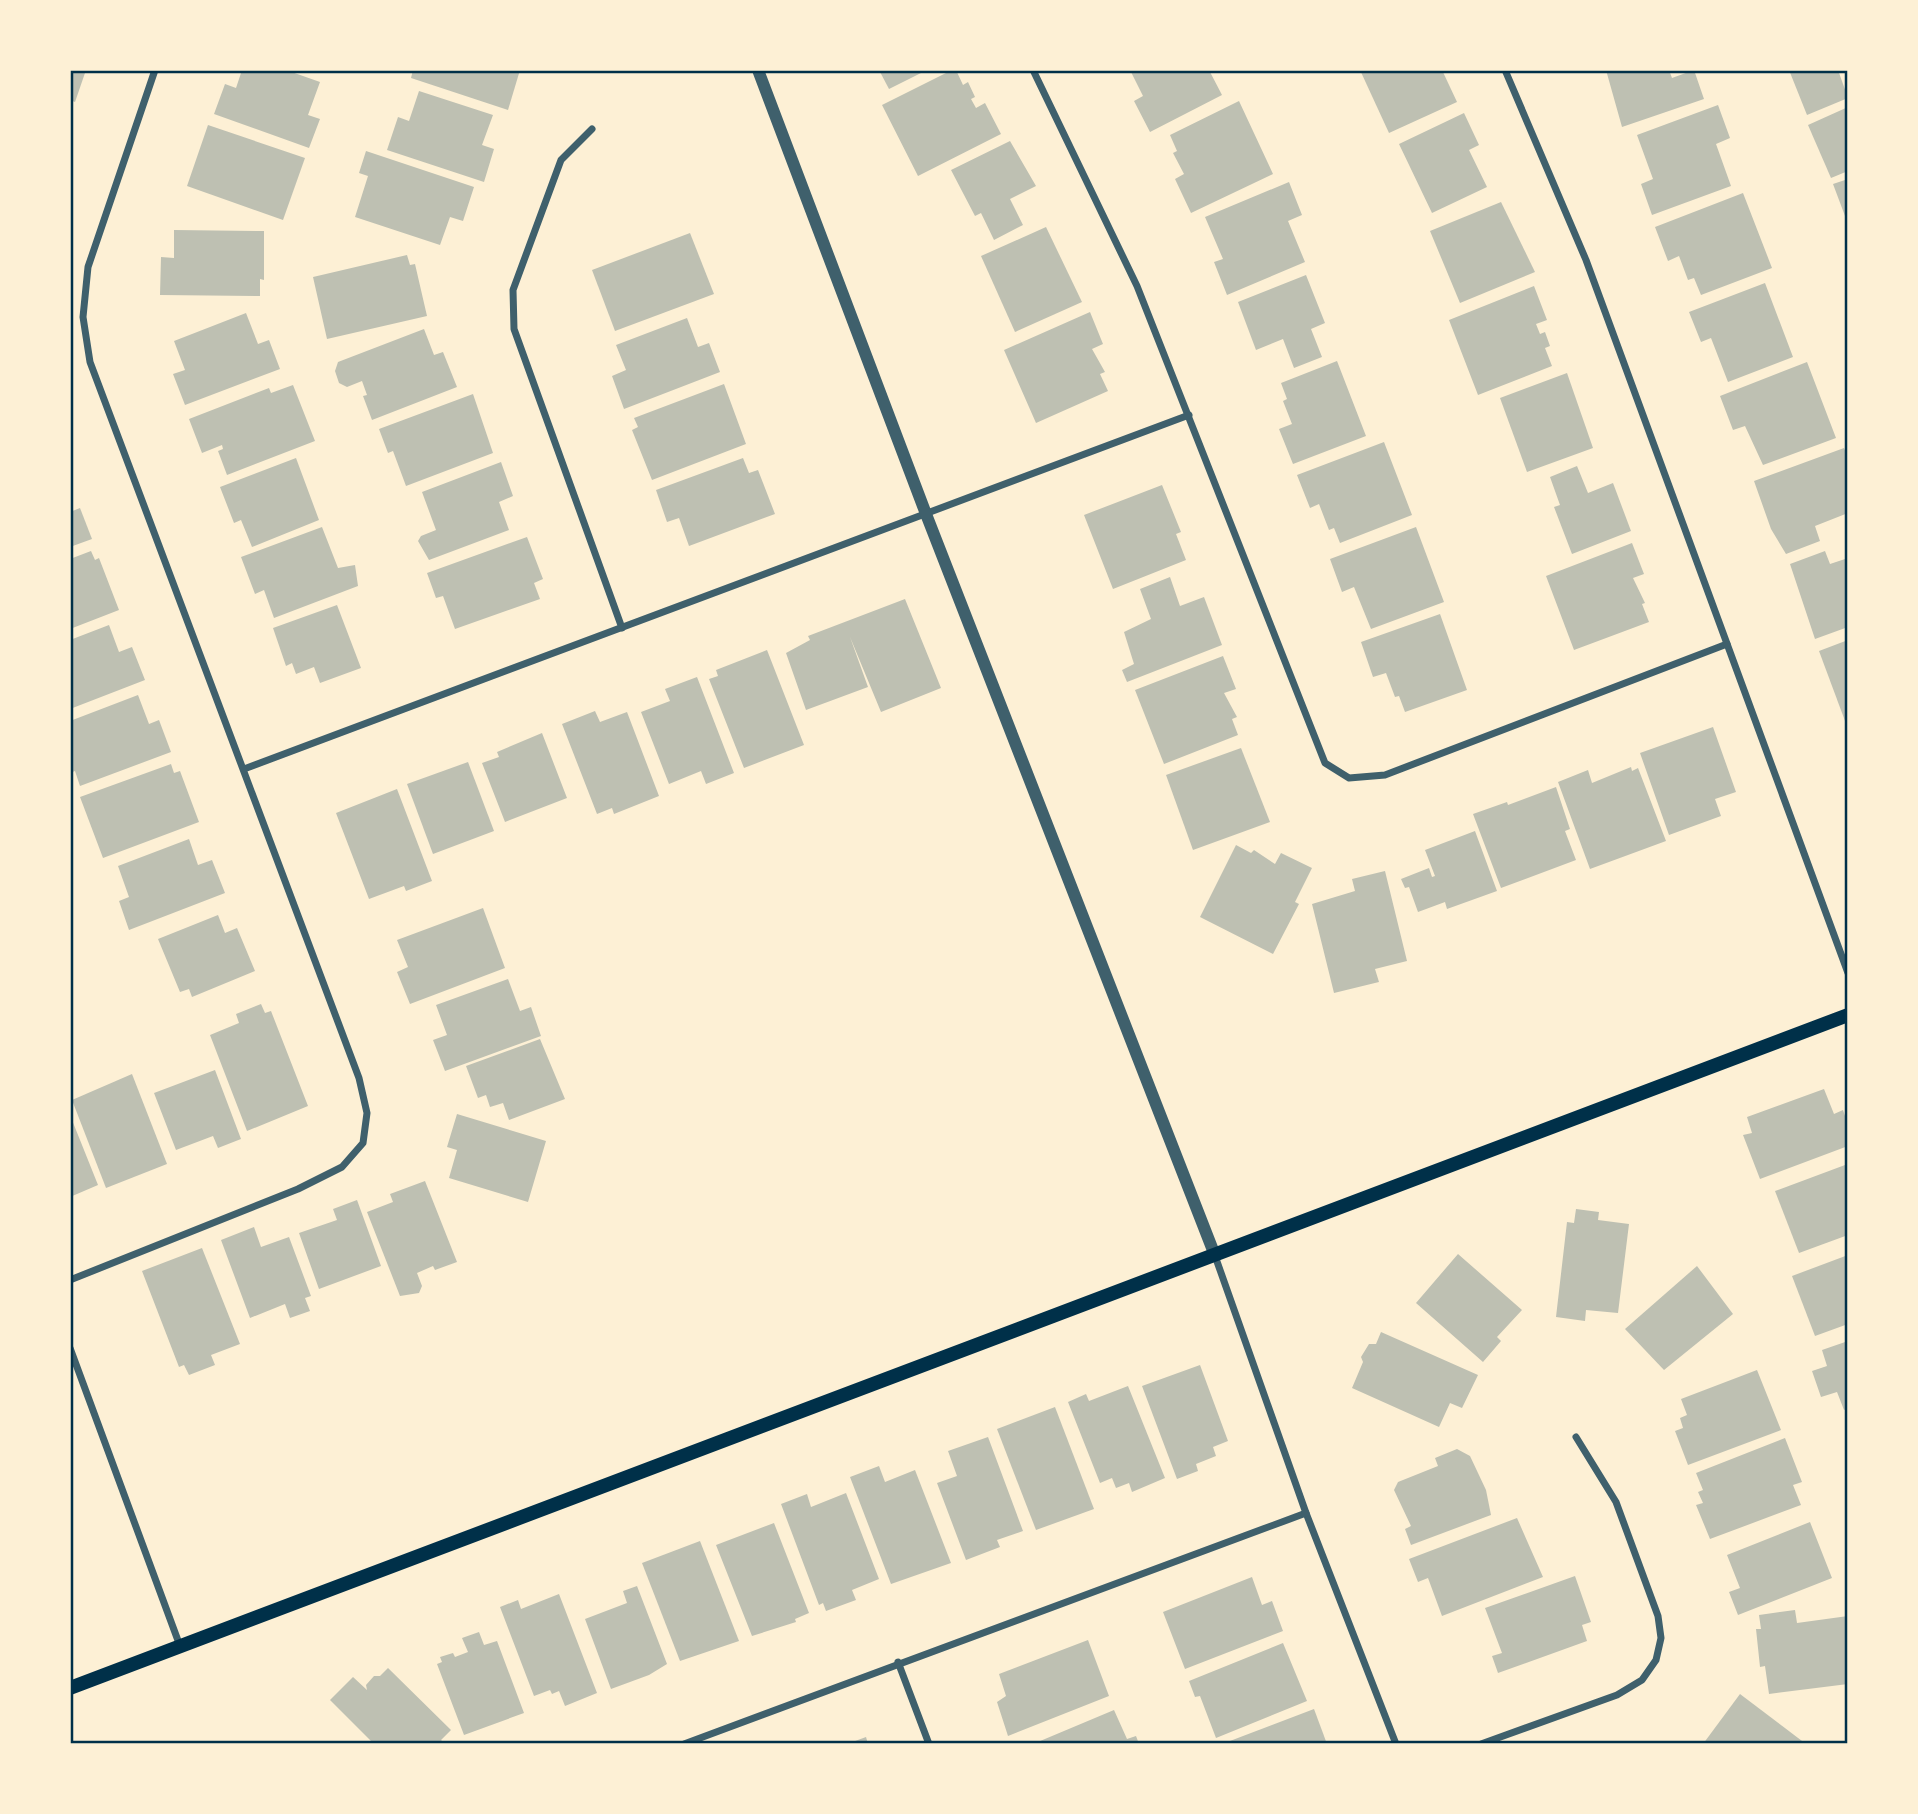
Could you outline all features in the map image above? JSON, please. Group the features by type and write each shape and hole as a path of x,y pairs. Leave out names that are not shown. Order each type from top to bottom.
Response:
{"main road":[{"path":"70,1688 1848,1015"}],"street":[{"path":"70,1280 298,1189 342,1167 363,1143 367,1112 359,1078 90,362 83,317 88,267 155,70"},
{"path":"758,70 926,514 1214,1253 1306,1513 1396,1744"},
{"path":"1033,70 1137,286 1310,732 1325,763 1349,778 1385,775 1727,644"},
{"path":"1505,70 1586,260 1848,973"},
{"path":"592,129 561,160 513,290 514,329 622,628"},
{"path":"244,769 1189,415"},
{"path":"70,1348 180,1646"},
{"path":"1481,1744 1617,1695 1642,1680 1656,1660 1661,1638 1658,1616 1616,1502 1576,1437"},
{"path":"684,1744 898,1662 1306,1513"},
{"path":"898,1662 929,1744"}],"building":[{"path":"70,70 86,70 75,102 70,100"},
{"path":"242,70 286,70 320,82 308,115 320,119 309,148 214,114 225,84 236,88"},
{"path":"413,70 520,70 508,110 411,78"},
{"path":"879,70 927,70 889,89"},
{"path":"956,70 963,85 968,82 975,97 971,99 976,108 985,103 1001,134 918,176 882,105"},
{"path":"1130,70 1209,70 1222,95 1150,132 1134,101 1143,96"},
{"path":"1360,70 1442,70 1457,102 1389,133"},
{"path":"1606,70 1669,70 1672,78 1694,70 1704,99 1622,127"},
{"path":"1789,70 1838,70 1848,98 1807,115"},
{"path":"419,91 493,115 482,145 494,149 484,182 387,150 398,117 409,121"},
{"path":"1239,101 1273,174 1191,213 1175,179 1184,174 1173,153 1177,151 1170,135"},
{"path":"1718,105 1730,138 1716,144 1731,186 1652,215 1641,184 1653,179 1637,135"},
{"path":"1848,107 1848,171 1831,178 1808,125"},
{"path":"1464,113 1479,145 1469,150 1487,187 1432,213 1399,144"},
{"path":"208,125 305,158 283,220 187,186"},
{"path":"1010,141 1036,186 1010,199 1023,225 994,240 981,213 975,216 951,170"},
{"path":"366,151 474,187 463,221 450,217 440,245 355,217 368,176 359,173"},
{"path":"1848,179 1848,224 1833,184"},
{"path":"1289,182 1302,215 1288,221 1305,262 1227,295 1214,262 1223,259 1205,217"},
{"path":"1743,193 1772,268 1701,295 1694,278 1688,280 1679,256 1668,261 1655,227"},
{"path":"1501,202 1535,272 1460,303 1430,231"},
{"path":"1046,227 1082,302 1015,332 981,256"},
{"path":"174,230 264,231 264,280 260,279 260,296 160,295 161,257 174,258"},
{"path":"690,233 714,294 615,331 592,270"},
{"path":"407,255 410,265 415,264 427,316 327,339 313,277"},
{"path":"1306,275 1325,323 1311,329 1322,357 1294,368 1283,339 1256,350 1238,302"},
{"path":"1765,283 1793,357 1728,382 1711,338 1701,342 1689,312"},
{"path":"1534,286 1547,320 1536,324 1540,334 1545,332 1550,346 1545,348 1552,366 1478,395 1449,320"},
{"path":"1090,312 1103,344 1092,349 1105,372 1100,374 1108,391 1036,423 1004,350"},
{"path":"246,313 258,344 269,340 280,369 185,405 173,374 185,370 174,341"},
{"path":"687,318 698,347 709,343 720,372 624,409 612,376 626,370 616,345"},
{"path":"424,329 434,355 443,352 457,387 372,420 363,396 367,395 362,381 347,387 339,383 335,371 338,362"},
{"path":"1337,361 1366,436 1293,464 1279,429 1292,424 1283,401 1287,399 1281,383"},
{"path":"1807,362 1836,438 1763,465 1745,426 1733,430 1720,396"},
{"path":"1567,373 1593,448 1527,472 1500,398"},
{"path":"724,384 746,444 652,480 632,430 638,427 634,418"},
{"path":"293,385 315,441 227,475 218,451 223,449 222,445 202,453 189,419 269,388 271,393"},
{"path":"473,394 493,453 406,486 393,451 388,453 379,429"},
{"path":"1384,442 1412,515 1340,543 1334,528 1329,530 1319,504 1310,508 1297,475"},
{"path":"1844,448 1848,458 1848,513 1815,526 1820,541 1786,554 1771,529 1754,481"},
{"path":"296,458 319,520 252,547 241,520 234,523 220,487"},
{"path":"743,458 749,473 758,470 775,514 689,546 679,518 667,522 656,490"},
{"path":"501,462 513,496 499,502 509,530 429,560 418,541 421,536 436,530 422,492"},
{"path":"1577,466 1588,493 1613,483 1631,531 1572,554 1554,507 1560,505 1550,477"},
{"path":"1162,485 1181,532 1176,534 1186,560 1113,589 1084,515"},
{"path":"80,508 92,539 70,547 70,512"},
{"path":"322,527 338,568 355,565 358,586 274,618 264,590 255,594 241,557"},
{"path":"1416,527 1444,602 1371,629 1354,587 1342,592 1330,559"},
{"path":"527,537 543,579 534,583 540,599 455,629 443,596 436,598 427,573"},
{"path":"1632,543 1644,574 1633,578 1645,603 1642,604 1649,622 1574,650 1546,576"},
{"path":"91,551 95,560 99,558 119,610 70,629 70,559"},
{"path":"1825,551 1830,564 1848,558 1848,627 1815,639 1790,564"},
{"path":"1170,577 1180,606 1204,597 1222,645 1127,682 1122,670 1134,664 1124,632 1151,619 1140,589"},
{"path":"905,599 941,688 881,712 850,637 868,687 806,710 786,653 810,640 808,636"},
{"path":"337,605 361,668 320,683 314,667 296,674 292,663 286,666 273,628"},
{"path":"1440,614 1467,690 1405,712 1399,696 1395,697 1386,673 1373,677 1361,642"},
{"path":"109,625 119,652 132,647 145,680 70,709 70,640"},
{"path":"1848,640 1848,729 1819,651"},
{"path":"767,650 804,745 744,768 709,679 718,676 716,670"},
{"path":"1223,656 1236,689 1224,693 1237,717 1232,719 1238,735 1164,764 1135,690"},
{"path":"697,677 734,773 706,784 701,771 669,784 641,712 670,701 665,689"},
{"path":"138,695 149,724 159,720 171,752 80,786 75,771 70,773 70,721"},
{"path":"595,711 600,722 627,712 659,796 614,814 612,808 597,814 562,724"},
{"path":"1713,727 1736,792 1715,799 1721,816 1669,835 1640,753"},
{"path":"542,733 567,798 505,822 482,763 499,757 497,752"},
{"path":"1241,748 1270,822 1193,850 1166,775"},
{"path":"468,762 494,831 433,854 407,784"},
{"path":"171,764 174,773 180,771 199,822 103,858 80,797"},
{"path":"1631,767 1632,771 1638,768 1666,841 1590,869 1558,782 1588,770 1592,783"},
{"path":"1556,787 1570,829 1565,831 1576,860 1501,888 1473,814 1507,802 1508,805"},
{"path":"397,789 432,881 406,891 404,886 369,899 336,813"},
{"path":"1475,831 1497,891 1447,909 1445,902 1418,912 1409,887 1405,888 1401,879 1429,868 1432,877 1435,876 1425,850"},
{"path":"189,839 198,865 212,860 225,893 129,930 119,901 129,897 118,866"},
{"path":"1236,845 1251,853 1254,850 1275,864 1281,853 1312,868 1295,902 1299,904 1273,954 1200,917"},
{"path":"1385,871 1407,961 1375,969 1379,982 1334,993 1312,904 1355,891 1352,879"},
{"path":"483,908 505,968 410,1004 397,972 408,967 397,940"},
{"path":"218,915 225,933 237,928 255,971 192,997 189,989 180,992 158,939"},
{"path":"508,979 520,1011 531,1007 541,1036 445,1071 433,1040 447,1035 436,1005"},
{"path":"261,1004 265,1013 271,1011 308,1106 247,1131 210,1035 239,1023 236,1014"},
{"path":"540,1039 565,1099 509,1120 503,1103 490,1107 486,1095 478,1098 466,1066"},
{"path":"215,1070 241,1139 218,1148 213,1136 176,1150 154,1093"},
{"path":"132,1074 167,1164 106,1188 72,1100"},
{"path":"1824,1089 1834,1114 1843,1110 1848,1125 1848,1146 1760,1179 1743,1135 1752,1133 1747,1117"},
{"path":"457,1114 546,1141 528,1202 449,1178 457,1150 447,1147"},
{"path":"70,1115 98,1185 70,1197"},
{"path":"1845,1165 1848,1174 1848,1235 1799,1253 1775,1191"},
{"path":"425,1181 457,1262 435,1270 433,1266 417,1273 422,1286 419,1293 400,1296 367,1212 393,1202 390,1194"},
{"path":"357,1200 381,1266 319,1289 299,1233 337,1220 333,1209"},
{"path":"1576,1209 1599,1212 1598,1220 1629,1224 1618,1313 1586,1310 1585,1321 1556,1317 1567,1222 1574,1223"},
{"path":"254,1227 261,1247 289,1237 311,1296 305,1298 310,1311 290,1318 285,1304 250,1318 221,1240"},
{"path":"202,1248 240,1344 211,1355 215,1365 189,1375 184,1365 179,1367 142,1271"},
{"path":"1458,1254 1522,1310 1497,1337 1501,1341 1483,1362 1416,1303"},
{"path":"1848,1255 1848,1324 1815,1336 1792,1276"},
{"path":"1697,1266 1733,1314 1664,1370 1625,1329"},
{"path":"1381,1332 1478,1375 1462,1408 1450,1403 1439,1427 1352,1388 1363,1362 1361,1357 1369,1344 1376,1344"},
{"path":"1848,1341 1848,1408 1844,1410 1837,1392 1821,1397 1812,1371 1827,1366 1822,1350"},
{"path":"1200,1365 1228,1441 1213,1447 1216,1456 1196,1464 1198,1471 1177,1479 1142,1386"},
{"path":"1757,1370 1781,1430 1688,1465 1675,1431 1683,1428 1680,1418 1687,1415 1681,1399"},
{"path":"1128,1386 1165,1478 1132,1492 1129,1483 1116,1488 1112,1478 1100,1483 1068,1402 1086,1394 1089,1401"},
{"path":"1055,1407 1094,1509 1036,1530 997,1429"},
{"path":"988,1437 1023,1531 997,1540 1000,1547 966,1560 937,1483 957,1476 948,1451"},
{"path":"1785,1438 1802,1482 1793,1485 1801,1505 1710,1539 1696,1505 1703,1503 1698,1492 1703,1490 1696,1473"},
{"path":"1457,1449 1470,1456 1486,1490 1491,1515 1411,1545 1405,1529 1411,1526 1394,1490 1398,1482 1438,1466 1435,1458"},
{"path":"879,1466 885,1482 915,1470 951,1563 891,1584 850,1477"},
{"path":"846,1493 879,1579 852,1590 856,1600 826,1611 823,1603 819,1605 781,1504 807,1494 811,1507"},
{"path":"1517,1518 1543,1577 1442,1616 1428,1578 1418,1582 1409,1559"},
{"path":"1810,1522 1832,1578 1738,1615 1729,1592 1740,1588 1727,1555"},
{"path":"774,1523 809,1613 795,1619 796,1622 752,1636 716,1545"},
{"path":"700,1541 739,1641 680,1661 642,1563"},
{"path":"1575,1576 1591,1622 1582,1625 1587,1641 1498,1673 1492,1656 1502,1653 1485,1608"},
{"path":"1252,1577 1262,1605 1272,1601 1283,1631 1185,1669 1163,1612"},
{"path":"637,1586 667,1664 649,1675 611,1689 585,1619 627,1603 623,1591"},
{"path":"559,1594 597,1693 565,1706 559,1691 552,1694 550,1690 534,1696 500,1607 518,1600 521,1609"},
{"path":"1795,1610 1797,1623 1848,1616 1848,1684 1769,1694 1765,1666 1760,1667 1756,1629 1761,1629 1759,1615"},
{"path":"479,1632 484,1645 497,1641 524,1713 464,1735 437,1664 442,1662 440,1657 453,1653 455,1657 468,1652 462,1638"},
{"path":"1088,1640 1109,1696 1008,1736 997,1702 1006,1696 999,1674"},
{"path":"1283,1643 1307,1701 1216,1738 1200,1696 1195,1697 1189,1681"},
{"path":"388,1668 451,1730 441,1740 445,1744 374,1744 330,1700 353,1677 367,1690 366,1685 374,1676 380,1676"},
{"path":"1740,1694 1806,1744 1703,1744"},
{"path":"1314,1709 1327,1744 1222,1744"},
{"path":"1114,1710 1127,1739 1136,1736 1139,1744 1033,1744"},
{"path":"866,1737 868,1744 847,1744"}]}
